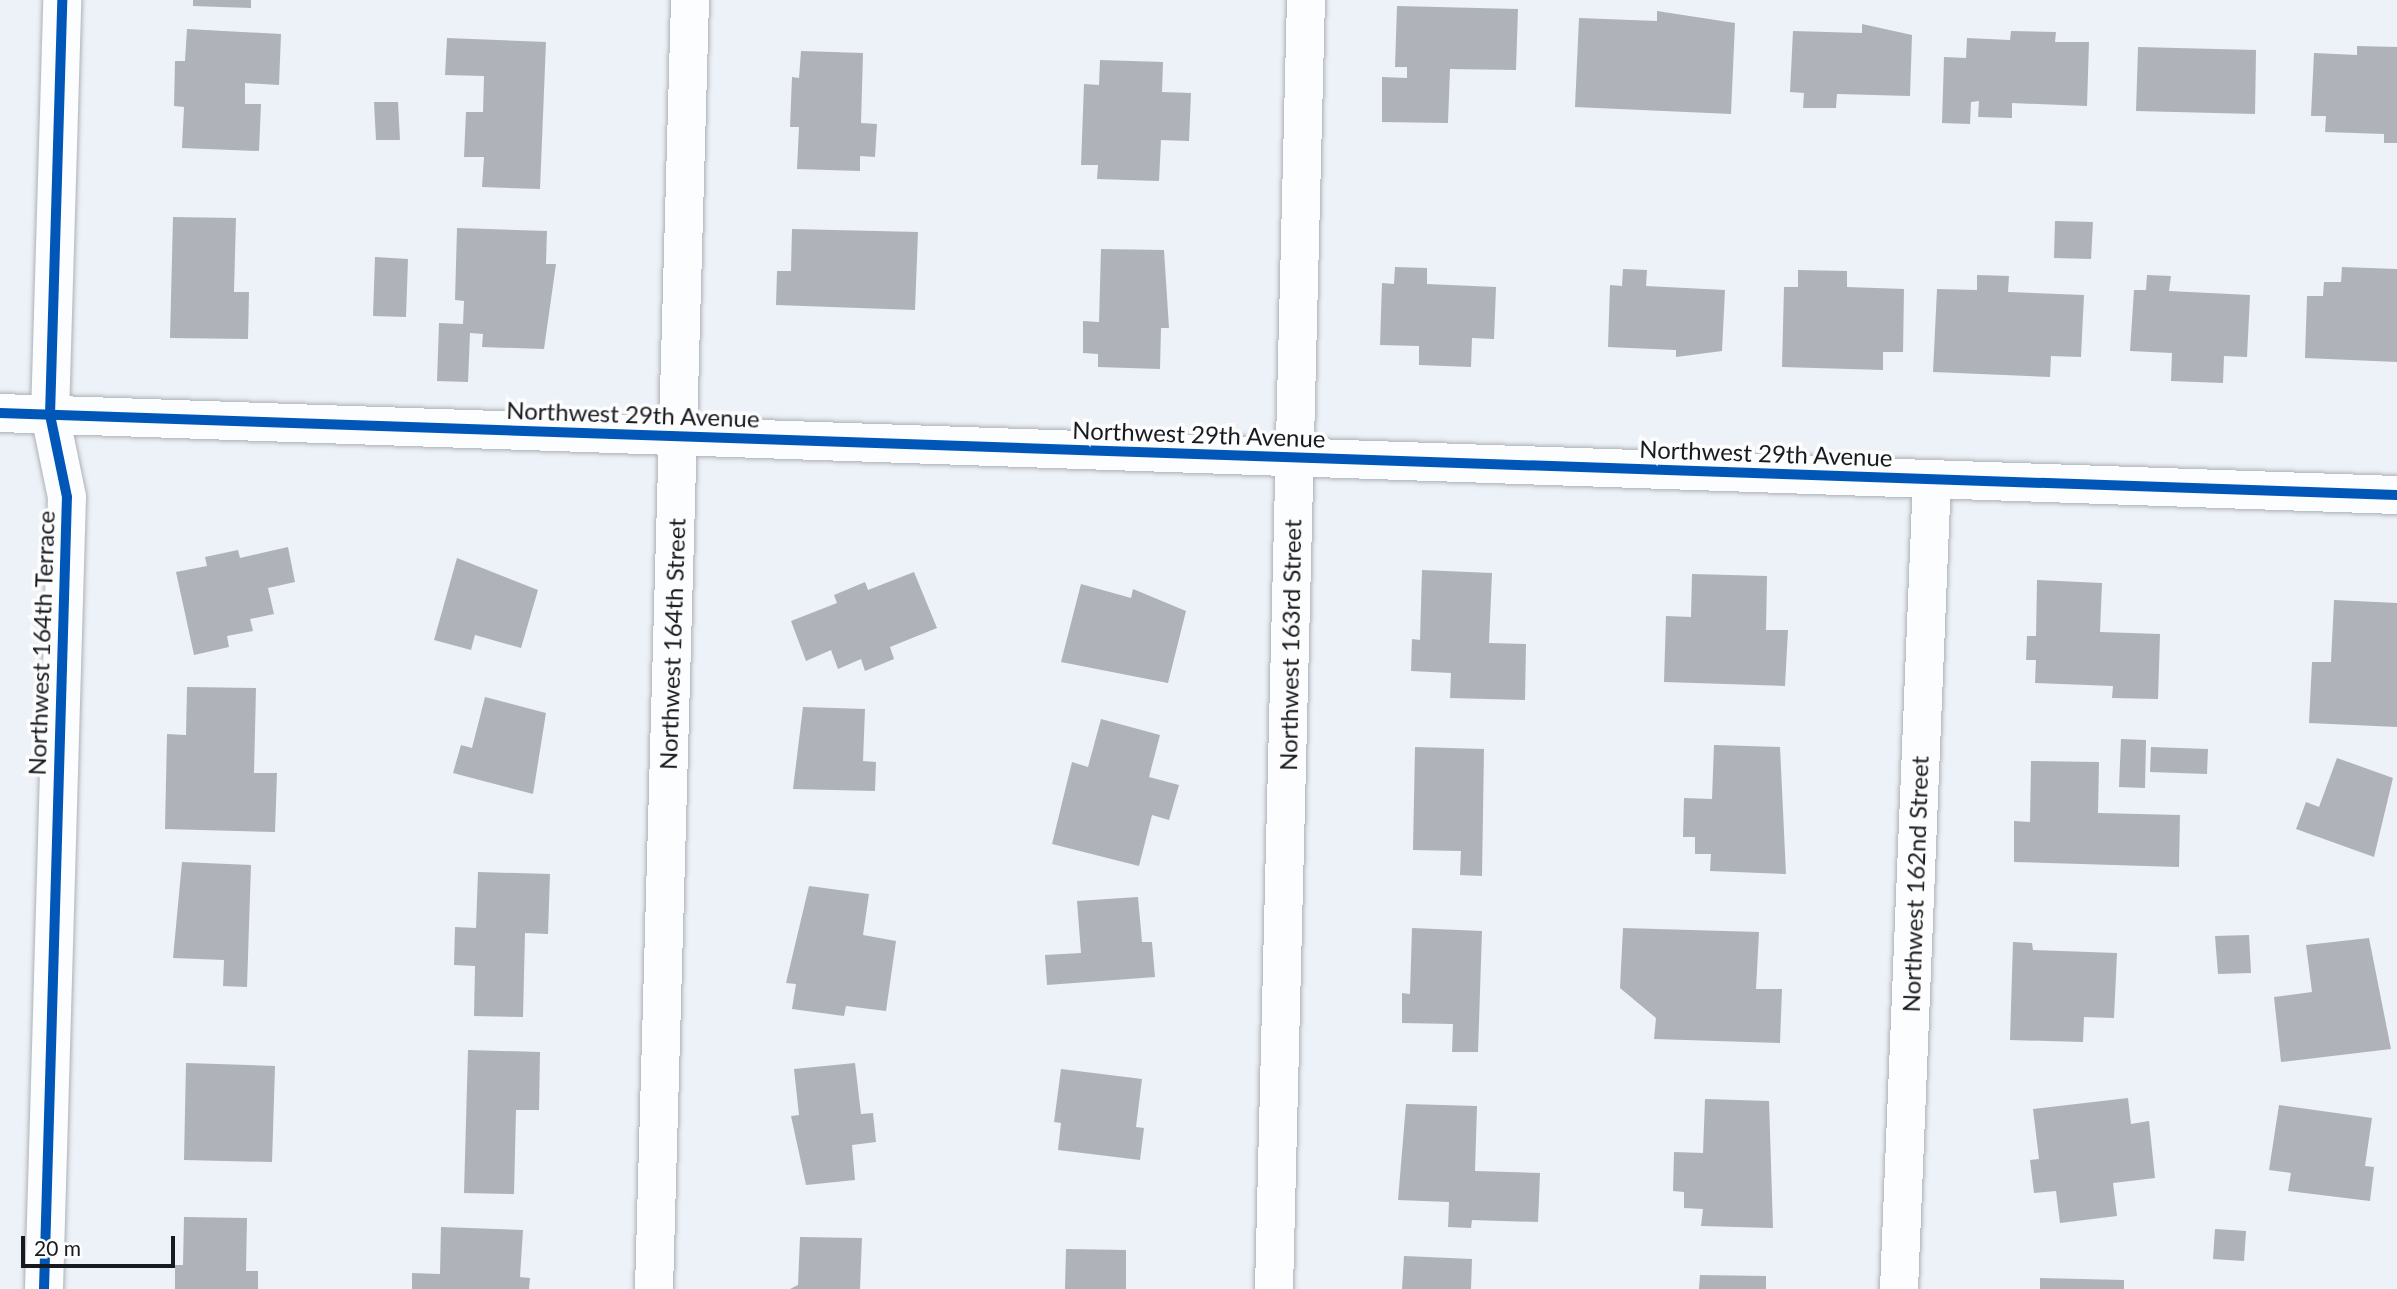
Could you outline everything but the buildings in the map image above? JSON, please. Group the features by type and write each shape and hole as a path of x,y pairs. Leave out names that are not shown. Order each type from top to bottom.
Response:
{"street":[{"name":"Northwest 164th Terrace","path":"44,1289 66,497 50,415 62,0"},
{"name":"Northwest 164th Street","path":"654,1289 690,0"},
{"name":"Northwest 163rd Street","path":"1274,1289 1306,0"},
{"name":"Northwest 29th Avenue","path":"0,413 2397,495"},
{"name":"Northwest 162nd Street","path":"1899,1289 1932,479"}],"cycle path":[{"path":"44,1289 67,497 50,415 62,0"},
{"path":"0,413 2397,495"}]}
